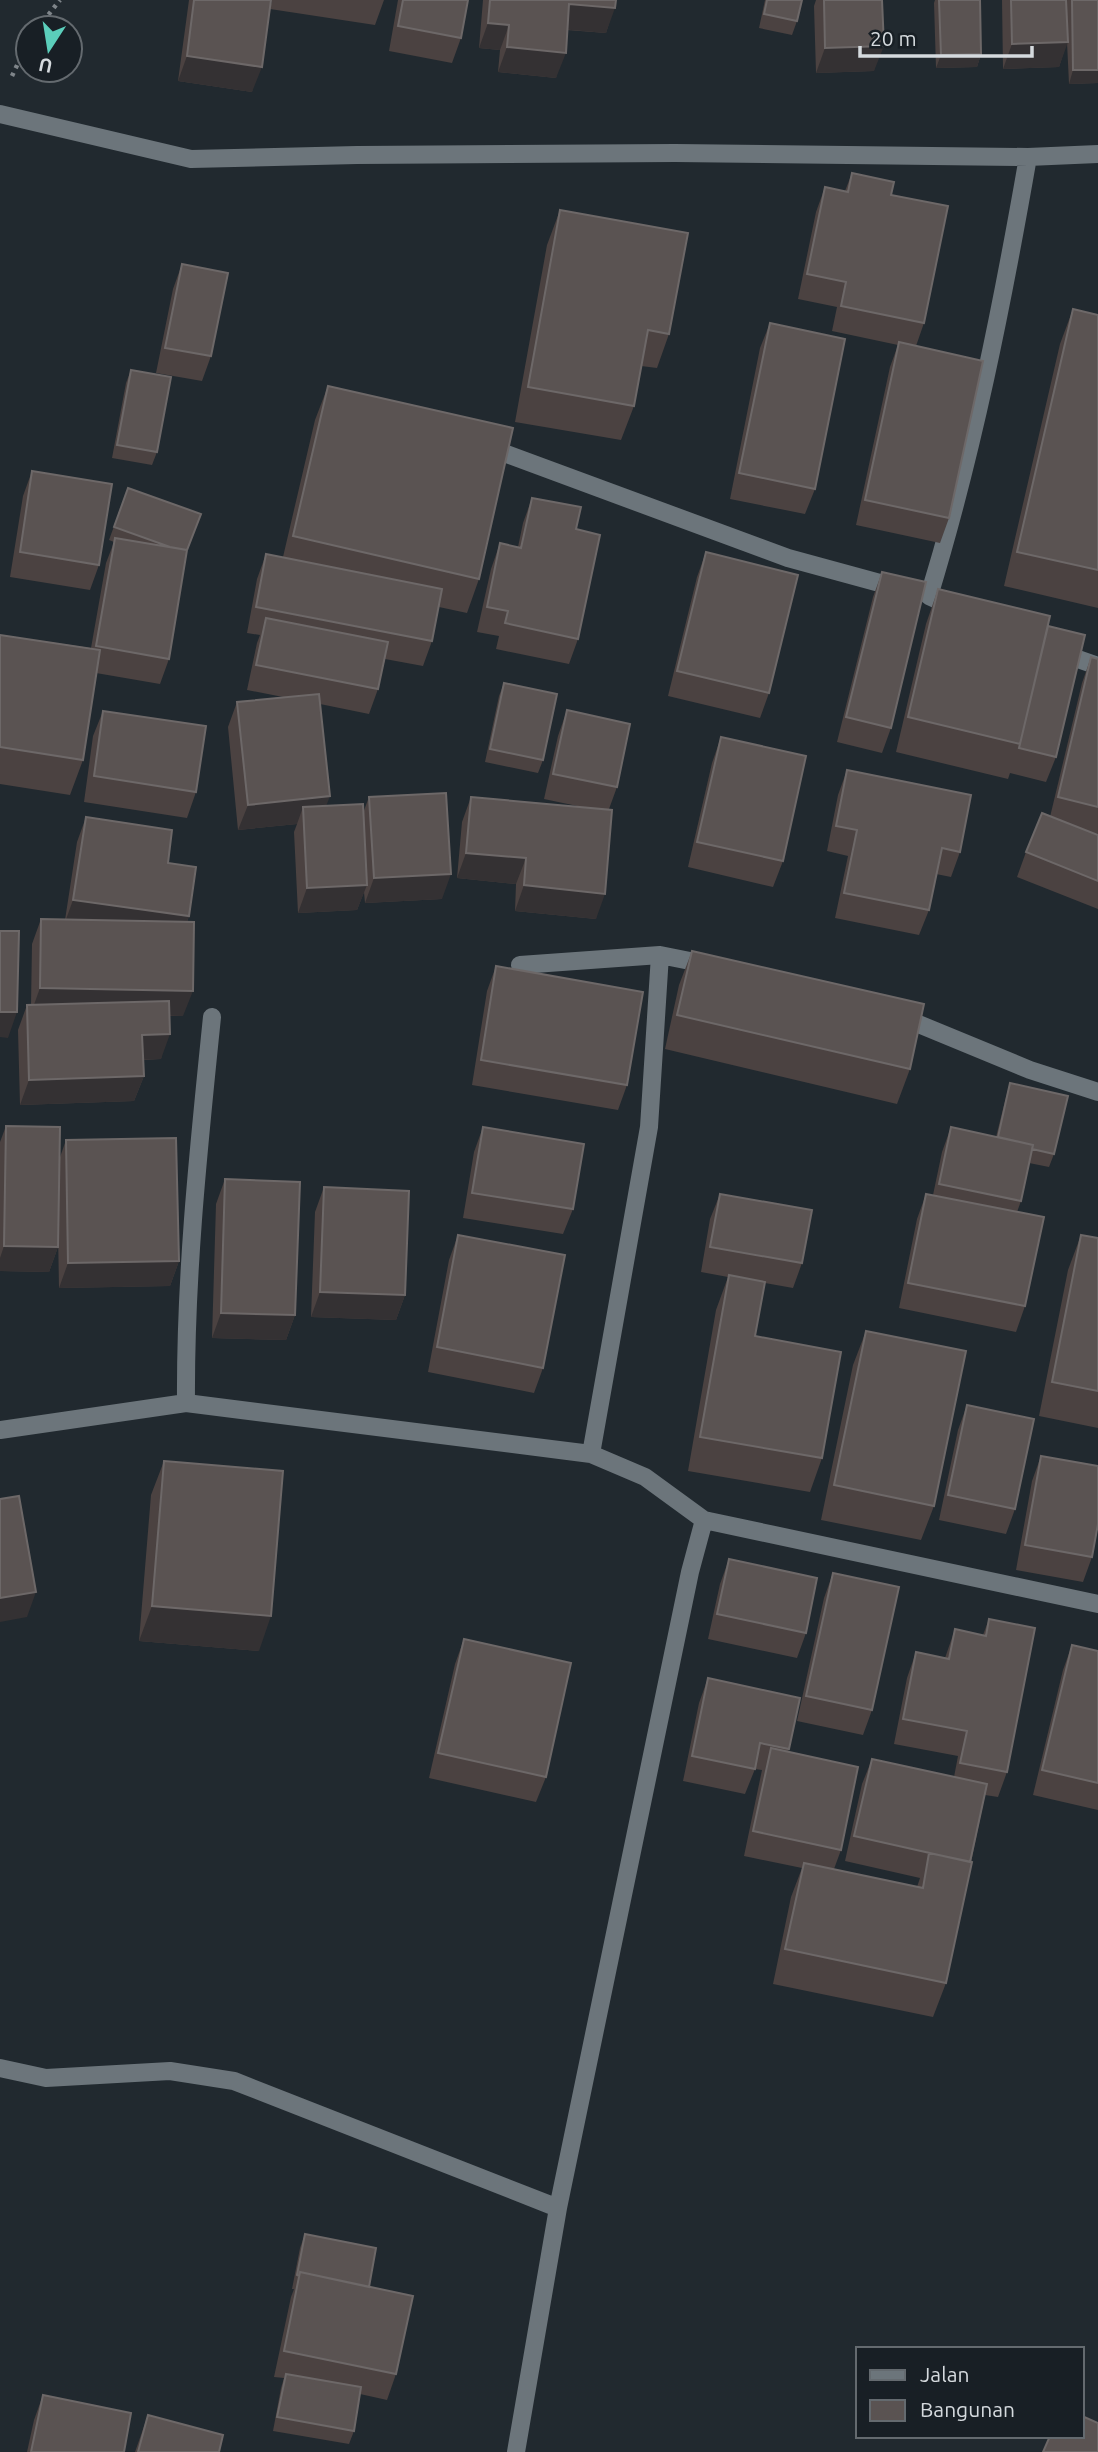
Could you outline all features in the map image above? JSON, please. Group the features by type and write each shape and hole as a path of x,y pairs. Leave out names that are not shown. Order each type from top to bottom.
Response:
{"street":[{"path":"0,114 191,159 661,153 1028,157 1098,154"},
{"path":"929,596 960,497 994,346 1028,157"},
{"path":"475,442 788,558 929,596 966,614"},
{"path":"1040,645 1098,666"},
{"path":"591,1454 649,1127 660,955"},
{"path":"520,965 660,955 730,970"},
{"path":"883,1009 1030,1070 1098,1092"},
{"path":"186,1403 186,1338 193,1205 212,1017"},
{"path":"0,1430 186,1403 591,1454 645,1477 704,1520 1098,1604"},
{"path":"516,2452 558,2208 690,1572 704,1520"},
{"path":"0,2068 46,2078 170,2071 234,2081 558,2208"}],"path":[{"path":"49,14 60,0"},
{"path":"11,78 14,72"}],"building":[{"path":"194,0 271,0 262,67 187,56"},
{"path":"403,0 468,0 461,38 398,26"},
{"path":"490,0 616,0 615,8 569,4 566,53 507,47 509,25 488,23"},
{"path":"767,0 802,0 797,21 764,14"},
{"path":"824,0 882,0 884,46 825,48"},
{"path":"939,0 980,0 981,54 941,55"},
{"path":"1011,0 1066,0 1068,42 1012,44"},
{"path":"1072,0 1098,0 1098,70 1073,70"},
{"path":"852,173 894,182 891,195 948,206 924,323 841,306 846,282 807,274 825,187 848,192"},
{"path":"560,210 688,233 669,334 648,330 634,406 528,387"},
{"path":"182,264 228,273 211,356 165,348"},
{"path":"1073,309 1098,315 1098,570 1017,552"},
{"path":"770,323 845,339 815,489 739,473"},
{"path":"899,342 983,361 949,518 865,500"},
{"path":"131,370 171,377 157,452 117,445"},
{"path":"328,386 513,428 479,579 293,536"},
{"path":"32,471 112,484 99,565 20,552"},
{"path":"128,488 201,514 187,550 170,547 114,527"},
{"path":"532,498 581,507 576,529 600,535 578,639 505,623 508,611 487,607 500,543 521,548"},
{"path":"115,538 187,550 169,659 96,646"},
{"path":"706,552 798,575 769,693 677,671"},
{"path":"266,554 442,589 432,641 256,607"},
{"path":"882,572 926,582 891,728 846,717"},
{"path":"938,589 1050,616 1020,744 908,717"},
{"path":"266,618 388,642 378,689 256,665"},
{"path":"1048,626 1085,635 1056,757 1019,748"},
{"path":"0,635 100,650 83,760 0,747"},
{"path":"1091,657 1098,659 1098,807 1058,797"},
{"path":"504,683 557,694 543,760 490,749"},
{"path":"319,694 330,796 248,805 237,702"},
{"path":"567,710 630,724 617,787 553,774"},
{"path":"103,711 206,726 196,792 94,776"},
{"path":"721,737 806,756 783,861 697,842"},
{"path":"847,770 971,795 960,852 942,848 929,910 844,893 857,830 836,826"},
{"path":"446,793 451,874 374,878 369,797"},
{"path":"471,797 612,810 605,894 524,885 526,858 466,853"},
{"path":"363,804 367,885 307,888 303,807"},
{"path":"1042,813 1098,835 1098,881 1026,852"},
{"path":"86,817 172,830 168,863 196,867 189,916 73,900"},
{"path":"41,919 194,922 193,991 40,988"},
{"path":"0,931 19,931 17,1012 0,1012"},
{"path":"692,951 924,1004 910,1069 677,1015"},
{"path":"496,966 643,992 627,1085 481,1060"},
{"path":"169,1001 170,1034 142,1035 144,1076 29,1080 27,1005"},
{"path":"1010,1083 1068,1096 1054,1154 1032,1149 1033,1145 998,1137"},
{"path":"6,1126 60,1127 58,1247 4,1246"},
{"path":"483,1127 584,1144 573,1209 472,1193"},
{"path":"951,1127 1033,1145 1021,1201 939,1184"},
{"path":"176,1138 179,1261 68,1263 66,1140"},
{"path":"225,1179 300,1182 295,1315 221,1313"},
{"path":"324,1187 409,1191 405,1295 320,1292"},
{"path":"720,1194 812,1210 802,1263 710,1247"},
{"path":"926,1194 1044,1217 1025,1306 908,1283"},
{"path":"458,1235 565,1255 543,1368 437,1347"},
{"path":"1081,1235 1098,1238 1098,1391 1052,1382"},
{"path":"729,1275 765,1282 755,1336 841,1352 822,1458 700,1437"},
{"path":"866,1331 966,1351 934,1506 834,1485"},
{"path":"967,1405 1034,1419 1015,1509 948,1495"},
{"path":"1041,1456 1098,1466 1098,1524 1092,1557 1025,1545"},
{"path":"164,1461 283,1471 271,1616 152,1606"},
{"path":"19,1496 36,1592 0,1598 0,1499"},
{"path":"729,1559 817,1578 806,1633 717,1614"},
{"path":"833,1573 899,1587 872,1710 806,1696"},
{"path":"989,1619 1035,1628 1007,1772 960,1763 967,1731 903,1719 916,1652 949,1659 955,1629 986,1636"},
{"path":"464,1639 571,1663 546,1777 438,1753"},
{"path":"1072,1645 1098,1651 1098,1783 1042,1770"},
{"path":"708,1678 800,1698 789,1749 760,1743 755,1769 692,1756"},
{"path":"771,1748 858,1767 841,1850 753,1831"},
{"path":"872,1759 987,1784 970,1862 854,1836"},
{"path":"929,1853 972,1862 946,1983 785,1949 804,1863 923,1888"},
{"path":"305,2234 376,2248 369,2287 300,2272 299,2276 297,2275"},
{"path":"300,2272 413,2296 396,2374 284,2351"},
{"path":"286,2374 361,2387 354,2431 277,2417"},
{"path":"43,2395 131,2413 124,2452 31,2452"},
{"path":"148,2415 223,2435 219,2452 138,2452"},
{"path":"1084,2417 1098,2423 1098,2452 1043,2452 1049,2438 1084,2438"}]}
